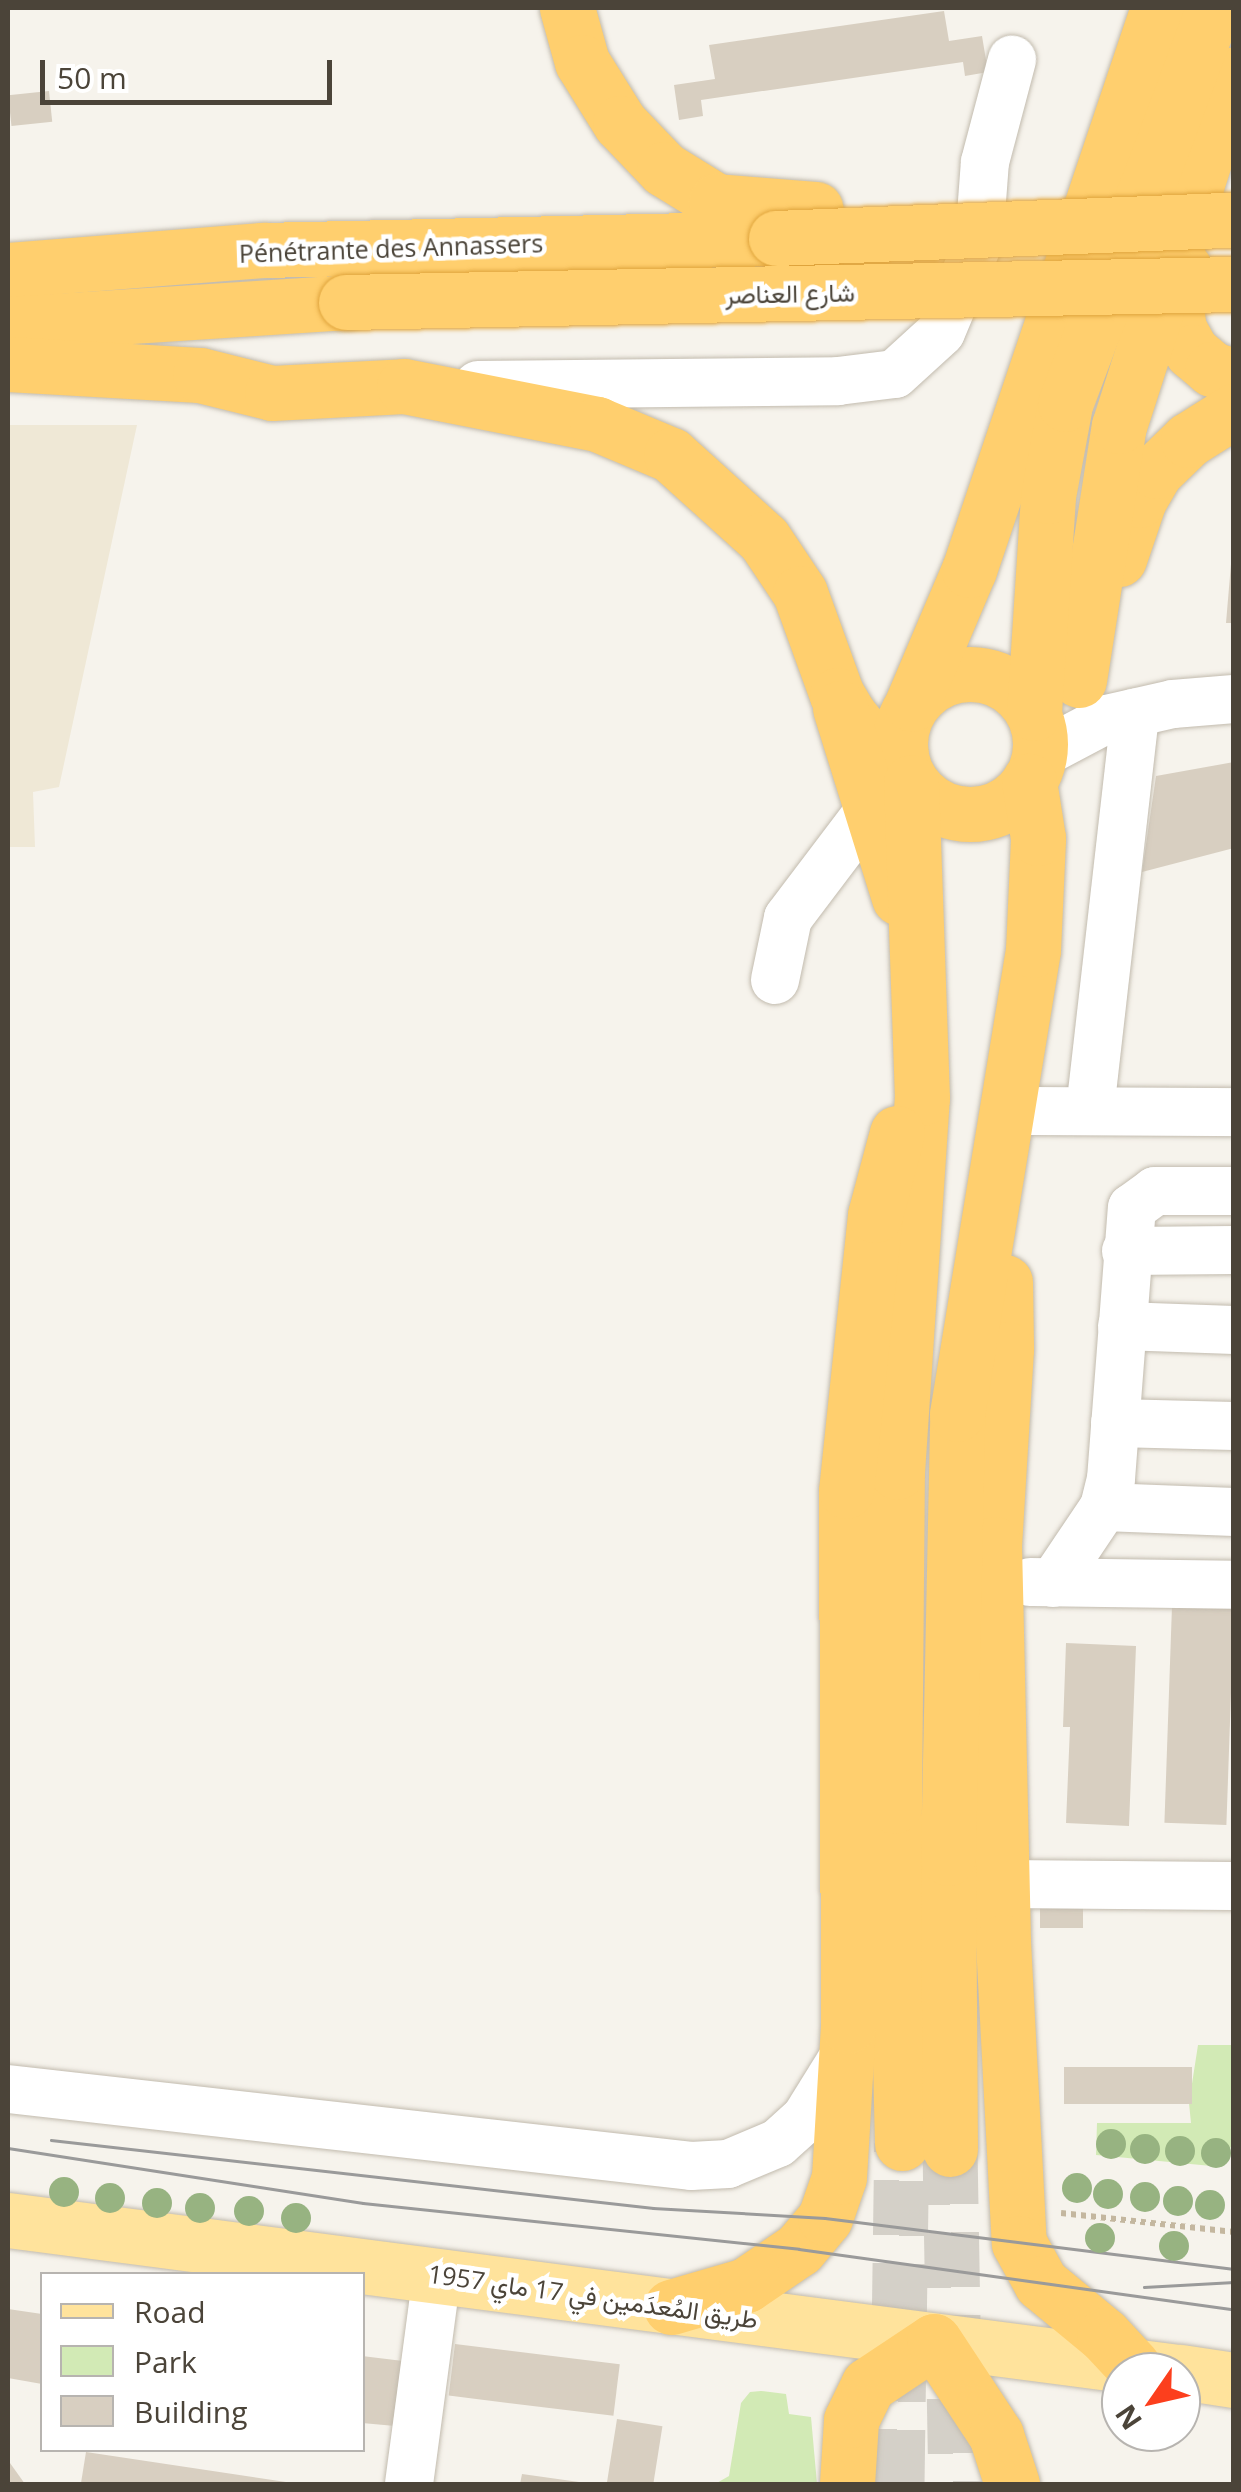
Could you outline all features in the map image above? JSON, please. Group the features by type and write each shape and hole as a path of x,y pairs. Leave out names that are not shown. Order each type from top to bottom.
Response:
{"highway":[{"path":"567,8 582,62 620,123 664,169 716,201 796,223 1234,220"},
{"path":"1158,8 970,570 904,721 894,783 920,954 922,1098 897,1472 894,1806 926,2146 948,1858 957,1414 994,1204 1035,915 1035,747 1048,496 1064,404 1214,8"},
{"path":"1079,680 1119,426 1233,73"},
{"path":"1233,73 1175,303 1179,329 1192,352 1212,369 1234,376"},
{"name":"Pénétrante des Annassers","path":"8,270 263,250 796,223"},
{"name":"شارع العناصر","path":"8,324 346,302 1234,284"},
{"path":"8,364 200,375 272,394 404,386 596,424 671,455 764,539 800,594 837,695 894,783 947,812 970,816 994,811 1014,799 1035,747 1079,680 1139,500 1156,471 1188,440 1234,411"},
{"path":"912,704 929,686 951,676 975,673 999,680 1019,693 1035,747"},
{"path":"671,2308 746,2285 799,2249 825,2218 839,2177 846,2053 846,1491 874,1215 898,1131 922,1098"},
{"path":"994,1204 1004,1267 1006,1349 994,1544 1002,1884 1020,2243 1042,2282 1104,2334 1134,2352"},
{"path":"847,2484 852,2420 868,2385 934,2341 996,2435 1012,2484"}],"main road":[{"name":"طريق المُعدَمين في 17 ماي 1957","path":"8,2220 1101,2362"},
{"name":"طريق المُعدَمين في 17 ماي 1957","path":"1201,2375 1234,2380"}],"street":[{"path":"404,386 838,381 895,374 940,332 979,241 984,162 1012,60"},
{"path":"1035,747 1134,712 1234,699"},
{"path":"1090,1110 1134,712"},
{"path":"775,980 788,918 894,783"},
{"path":"1008,1111 1234,1112"},
{"path":"1054,1582 1104,1507 1115,1424 1132,1208 1155,1191 1234,1192"},
{"path":"1126,1250 1234,1250"},
{"path":"1122,1326 1234,1330"},
{"path":"1115,1424 1234,1426"},
{"path":"1104,1507 1234,1512"},
{"path":"996,1582 1234,1585"},
{"path":"1002,1884 1234,1886"},
{"path":"8,2089 691,2166 728,2164 778,2143 805,2119 846,2053"},
{"path":"409,2484 437,2274"}],"path":[{"path":"1016,2208 1234,2232"}],"shaded area":[{"path":"8,425 137,425 59,787 33,792 35,847 8,847"}],"green space":[{"path":"1198,2045 1233,2045 1233,2142 1222,2167 1096,2155 1097,2123 1191,2123 1189,2103"},
{"path":"750,2392 786,2394 789,2414 811,2417 817,2484 715,2484 729,2476 741,2403"}],"building":[{"path":"944,11 949,41 982,36 988,72 965,76 963,62 701,100 703,116 679,120 674,85 715,79 709,45"},
{"path":"49,91 52,122 11,126 8,95"},
{"path":"1231,564 1234,623 1226,623"},
{"path":"1234,762 1234,848 1142,872 1156,776"},
{"path":"1172,1606 1234,1608 1226,1825 1164,1823"},
{"path":"1066,1643 1136,1646 1129,1826 1066,1823 1070,1727 1063,1727"},
{"path":"1040,1875 1083,1875 1083,1928 1040,1928"},
{"path":"1064,2067 1192,2067 1192,2104 1064,2104"},
{"path":"8,2309 40,2314 40,2384 8,2378"},
{"path":"455,2344 620,2364 613,2416 449,2396"},
{"path":"365,2356 403,2361 395,2426 365,2423"},
{"path":"617,2419 662,2426 653,2484 607,2484"},
{"path":"86,2452 286,2482 286,2484 81,2483"},
{"path":"10,2463 25,2484 8,2484"},
{"path":"522,2474 579,2482 579,2484 520,2484"}],"tunnel":[{"path":"897,2484 902,2143"},
{"path":"950,2149 956,2484"}],"tram line":[{"path":"51,2140 653,2208 825,2218 1234,2269"},
{"path":"8,2148 363,2203 799,2249 1234,2309"},
{"path":"1144,2287 1234,2282"}]}
